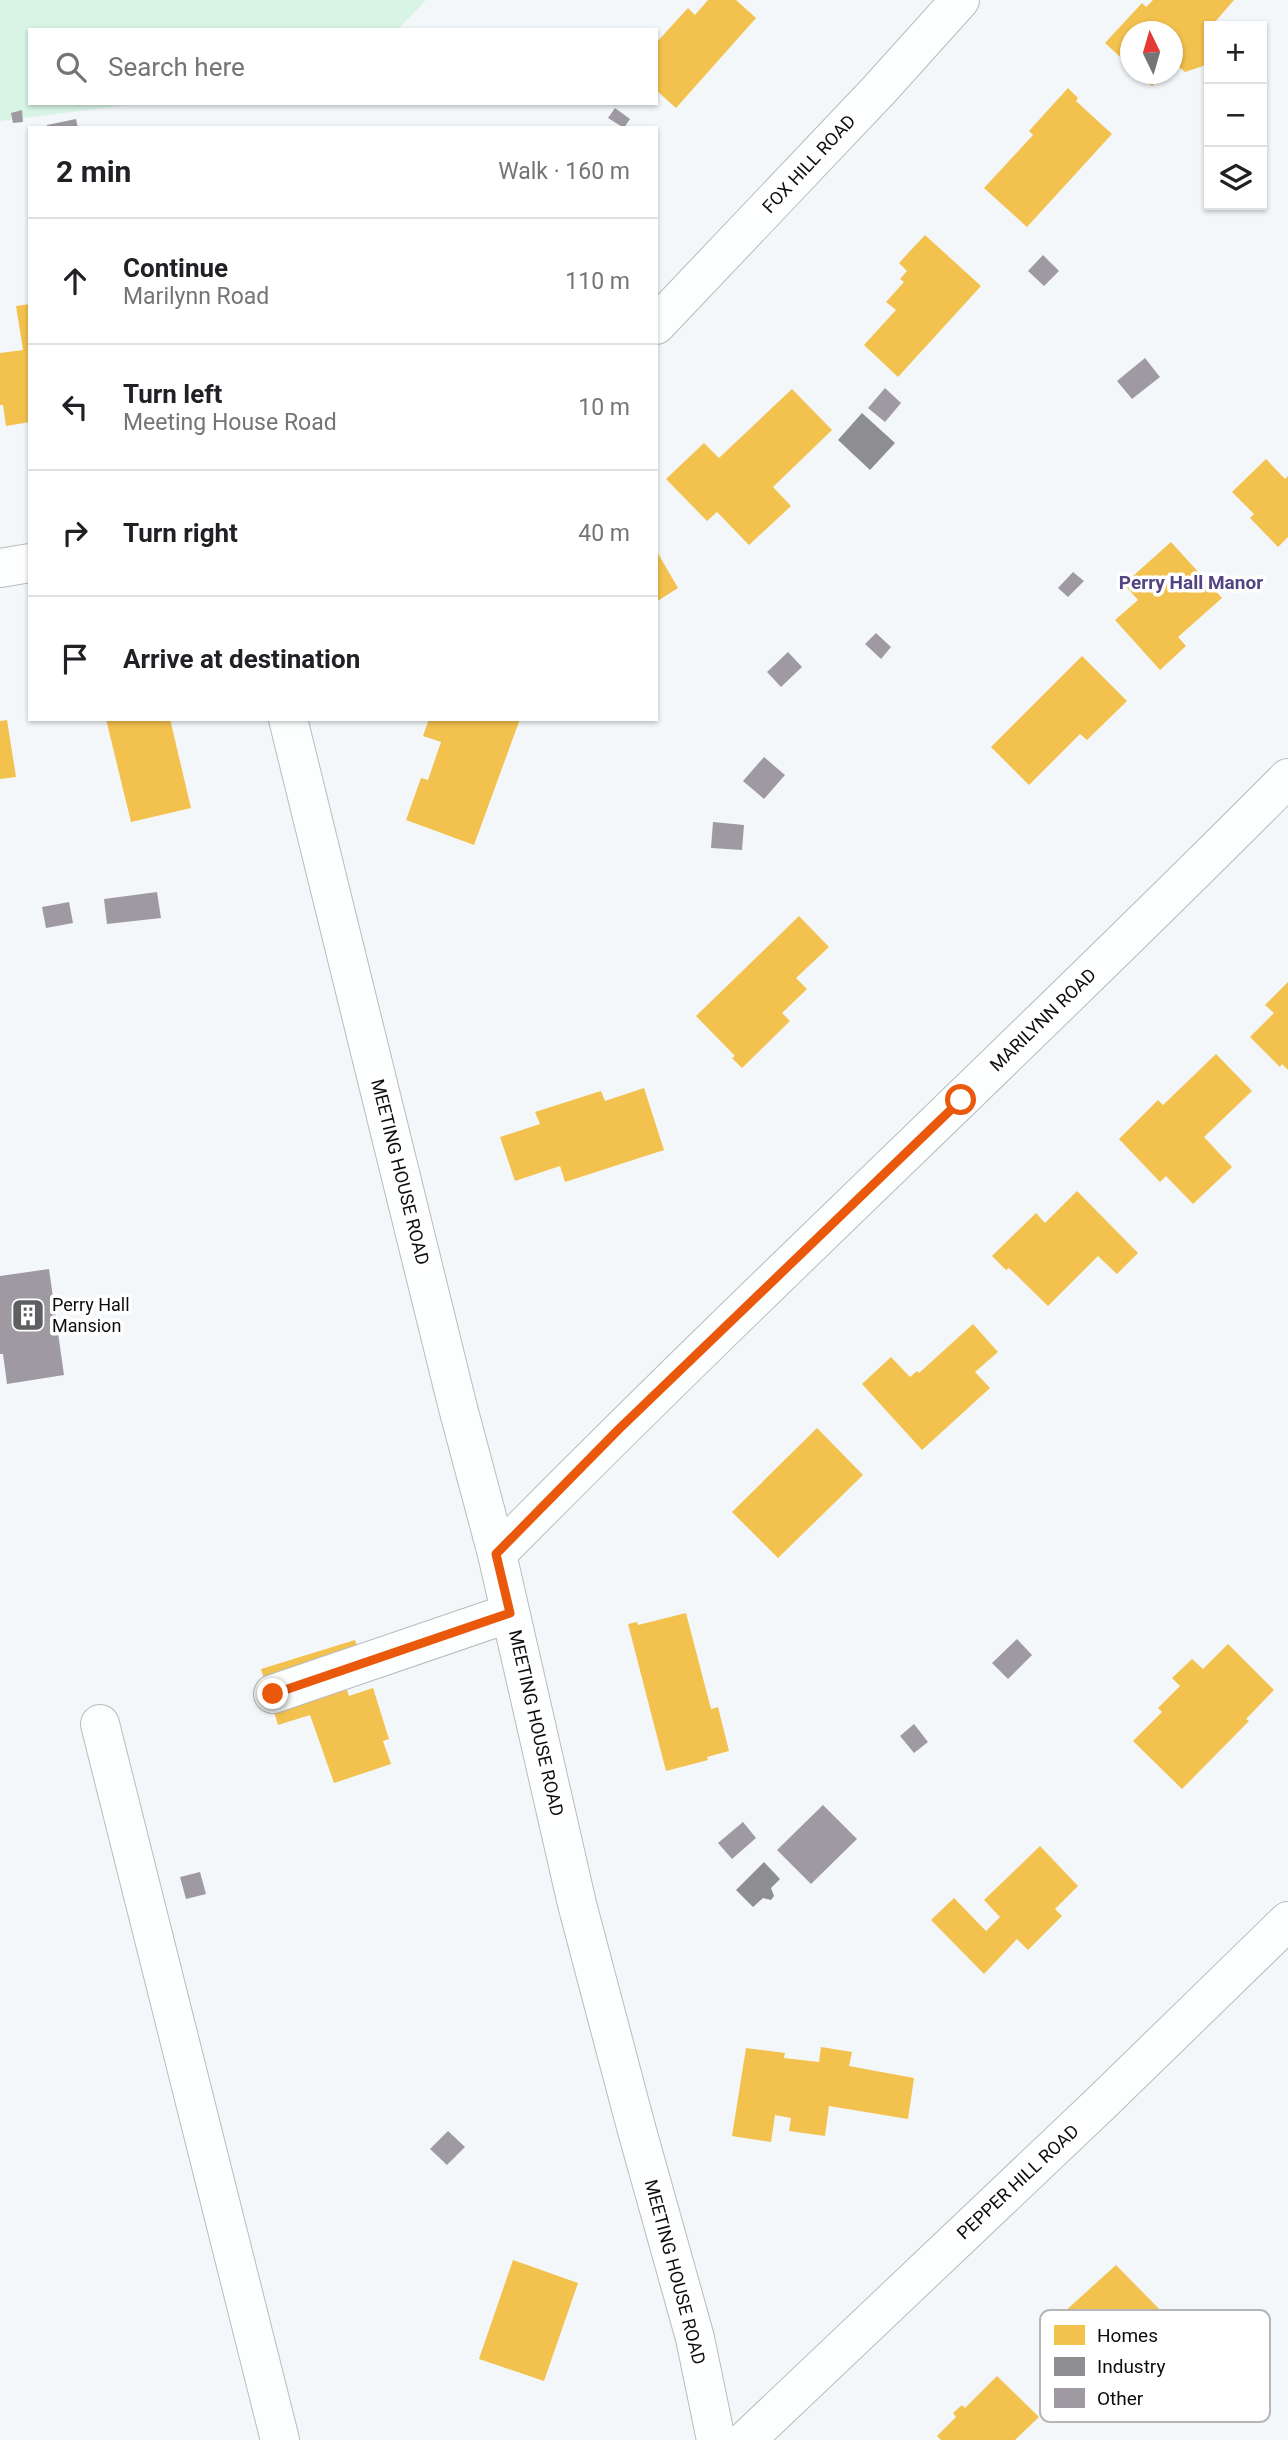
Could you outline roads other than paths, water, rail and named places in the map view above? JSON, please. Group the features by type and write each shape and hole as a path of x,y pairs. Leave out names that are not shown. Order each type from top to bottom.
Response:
{"street":[{"name":"FOX HILL ROAD","path":"658,323 879,90 960,0"},
{"path":"0,568 28,563"},
{"name":"MEETING HOUSE ROAD","path":"288,721 496,1554 578,1904 695,2338 716,2440"},
{"name":"MARILYNN ROAD","path":"496,1554 619,1429 961,1100 1288,778"},
{"path":"273,1694 510,1613"},
{"path":"100,1724 281,2440"},
{"name":"PEPPER HILL ROAD","path":"746,2440 1288,1921"}],"place":[{"name":"Perry Hall Mansion","path":"28,1315"}],"district":[{"name":"Perry Hall Manor","path":"1191,582"}]}
